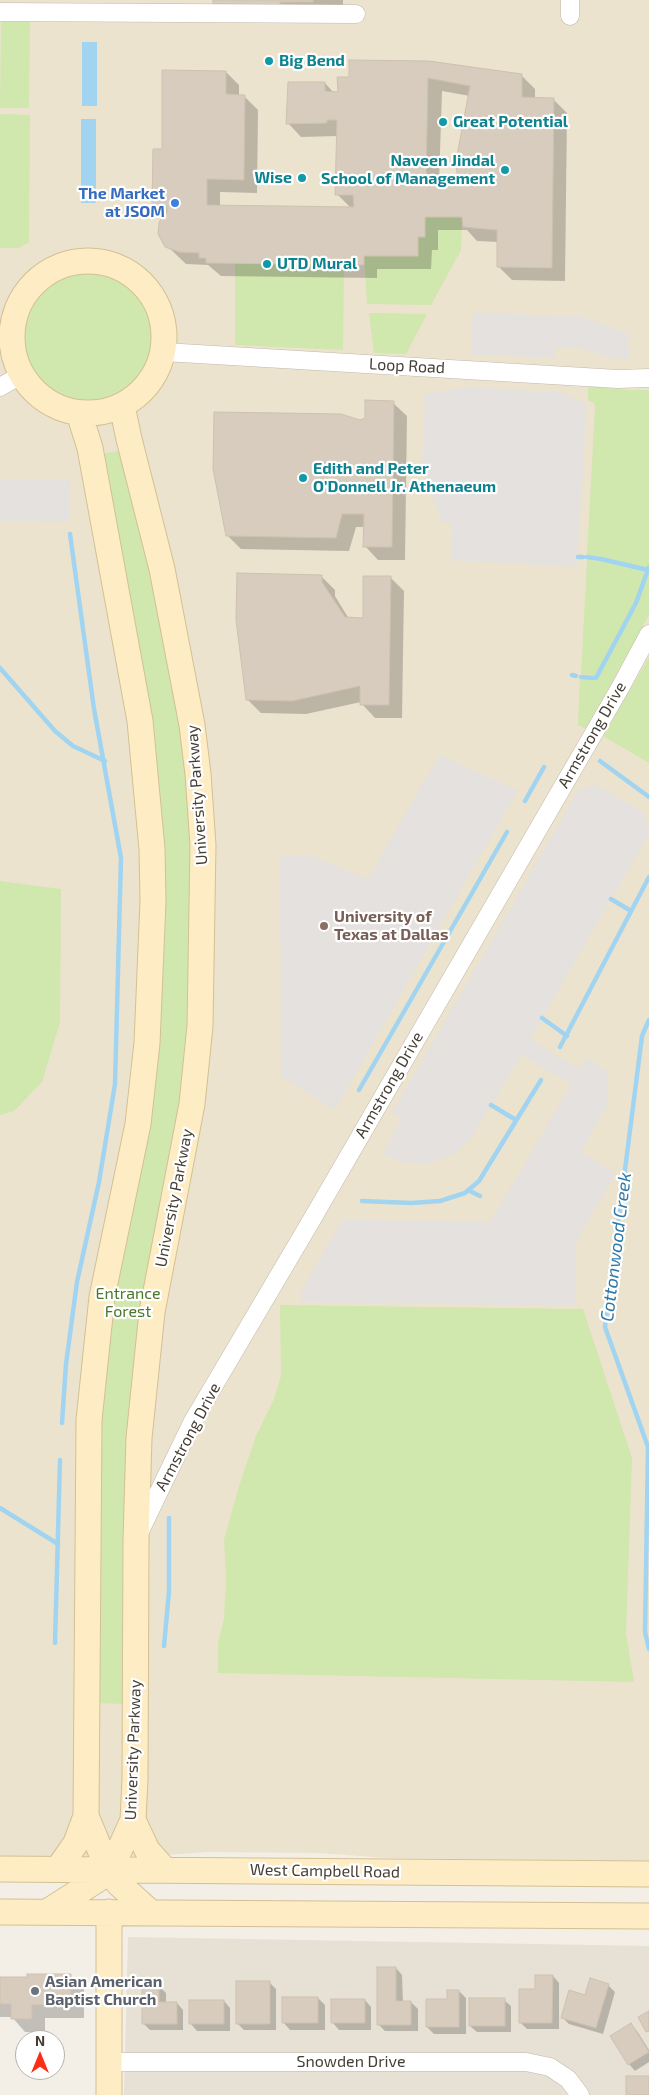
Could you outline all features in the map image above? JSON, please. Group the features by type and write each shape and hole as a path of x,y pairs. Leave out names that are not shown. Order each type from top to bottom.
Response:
{"street":[{"path":"0,12 356,14"},
{"path":"86,260 105,262 131,274 152,295 163,322 164,352 156,372 144,390 122,406 104,412 79,413 56,407 10,381 11,329 17,305 31,285 50,270 67,263 86,260"},
{"name":"Loop Road","path":"164,352 196,356 618,379 649,378"},
{"name":"University Parkway","path":"47,1912 86,1889 108,1869 119,1851 133,1820 139,1438 152,1312 192,1104 200,1026 203,845 198,774 184,676 162,569 122,406"},
{"path":"79,413 92,457 140,721 152,849 153,901 147,1043 138,1124 102,1297 89,1420 86,1816 76,1843 58,1869 86,1889 109,1912 109,2095"},
{"name":"Armstrong Drive","path":"136,1540 193,1421 538,830 649,634"},
{"path":"86,1816 108,1869 119,1884 150,1912"},
{"path":"109,1912 164,1869 147,1850 133,1820"},
{"name":"West Campbell Road","path":"0,1869 649,1874"},
{"path":"0,1912 649,1916"},
{"name":"Snowden Drive","path":"110,2062 526,2062 550,2067 568,2079 580,2095"}],"shaded area":[{"name":"University of Texas at Dallas","path":"0,0 649,0 649,1861 387,1858 318,1853 208,1852 140,1857 0,1856"},
{"path":"473,312 584,317 630,335 626,347 631,349 628,359 608,358 585,349 557,347 555,349 555,358 471,355"},
{"path":"466,387 560,392 587,404 577,567 451,560 452,523 439,522 439,512 425,478 422,459 425,394"},
{"path":"0,479 70,480 69,522 0,521"},
{"path":"439,755 518,790 335,1110 281,1076 280,855 313,856 368,879"},
{"path":"596,785 645,813 649,834 530,1039 579,1069 586,1058 608,1071 608,1103 581,1152 615,1173 576,1243 575,1306 301,1302 301,1292 342,1220 491,1221 571,1084 521,1055 474,1134 453,1155 427,1164 405,1163 383,1154 401,1118 392,1113 579,789"},
{"path":"128,1937 649,1946 649,2095 124,2095"}],"green space":[{"path":"1,22 30,22 29,108 0,108"},
{"path":"0,114 30,115 29,242 19,248 0,248"},
{"path":"425,217 462,217 461,250 431,305 367,304 364,256 418,256 418,237 425,237"},
{"path":"235,263 344,265 343,350 235,345"},
{"path":"87,272 100,273 112,277 133,291 147,312 151,324 151,350 147,362 133,383 112,397 100,401 87,402 74,401 62,397 41,383 27,362 23,350 22,337 23,324 27,312 41,291 62,277 74,273"},
{"path":"369,313 427,314 406,354 374,353"},
{"path":"588,386 626,390 649,390 649,615 586,729 578,725 580,678 593,680 594,678 594,675 581,674 587,560 600,561 601,558 600,556 587,555 595,407 594,403 588,400"},
{"name":"Entrance Forest","path":"121,450 176,673 191,780 193,1027 178,1138 125,1704 93,1703 96,1426 161,849 98,455"},
{"path":"649,657 649,763 603,736"},
{"path":"0,881 61,889 60,1022 42,1082 14,1111 0,1115"},
{"path":"280,1305 583,1309 632,1458 626,1633 634,1682 218,1673 218,1643 224,1619 226,1577 224,1540 239,1486 256,1436 274,1399 281,1376"}],"water":[{"path":"82,42 97,42 97,106 82,106"},
{"path":"81,119 96,119 96,203 81,203"}],"building":[{"path":"213,0 313,0 313,2 280,2 280,5 213,4"},
{"name":"Naveen Jindal School of Management","path":"349,60 429,61 522,74 522,97 554,98 552,268 497,267 497,230 463,227 462,217 425,217 425,237 418,237 418,256 364,256 364,265 206,263 206,258 199,258 199,253 179,252 165,247 158,234 159,223 162,216 167,213 167,206 152,206 153,149 162,149 162,70 226,71 226,94 245,95 244,180 207,179 207,205 354,207 353,195 335,195 337,120 327,120 327,123 286,124 288,82 325,82 325,91 338,92 337,77 349,77","holes":["428,78 470,86 456,161 458,186 426,180"]},
{"name":"Edith and Peter O’Donnell Jr. Athenaeum","path":"365,400 394,401 392,547 363,547 364,514 342,514 336,538 226,536 213,469 214,412 341,414 360,420 365,418"},
{"path":"237,573 322,575 322,582 345,617 363,618 363,576 391,576 389,705 360,705 360,686 292,701 246,700 236,620"},
{"path":"377,1967 396,1967 396,2001 411,2001 411,2025 377,2025"},
{"name":"Asian American Baptist Church","path":"27,1974 71,1974 71,2005 32,2005 32,2019 11,2019 11,2004 0,2004 0,1977 27,1977"},
{"path":"535,1975 553,1975 552,2023 519,2023 519,1989 535,1989"},
{"path":"590,1978 609,1984 596,2028 561,2018 569,1990 585,1995"},
{"path":"236,1981 270,1981 270,2024 236,2024"},
{"path":"142,1985 159,1985 159,2002 177,2002 177,2024 142,2024"},
{"path":"447,1990 459,1990 459,2027 426,2027 426,1999 447,1999"},
{"path":"282,1997 318,1997 318,2023 282,2023"},
{"path":"469,1998 505,1998 505,2026 469,2026"},
{"path":"331,1999 365,1999 365,2023 331,2023"},
{"path":"189,2000 224,2000 224,2024 189,2024"},
{"path":"649,2011 649,2031 646,2032 638,2017"},
{"path":"631,2023 649,2052 628,2065 610,2036"},
{"path":"626,2076 649,2076 649,2095 626,2095"}],"waterway":[{"path":"62,1423 66,1364 77,1282 99,1182 115,1084 121,858 94,709 70,534"},
{"path":"578,557 583,557"},
{"path":"587,557 648,570"},
{"path":"581,677 596,678 636,603 649,567"},
{"path":"0,668 55,731 73,746 105,761"},
{"path":"572,675 576,676"},
{"path":"600,761 649,797"},
{"path":"525,801 544,767"},
{"path":"359,1090 507,832"},
{"path":"560,1047 649,877"},
{"path":"611,899 631,911"},
{"path":"542,1018 567,1036"},
{"name":"Cottonwood Creek","path":"649,1020 642,1036 605,1327 648,1447 645,1632 649,1649"},
{"path":"362,1201 411,1203 440,1201 465,1193 479,1181 541,1080"},
{"path":"491,1105 516,1120"},
{"path":"468,1190 480,1196"},
{"path":"55,1643 60,1460"},
{"path":"0,1508 58,1544"},
{"path":"164,1646 169,1591 169,1518"}],"place":[{"name":"Big Bend","path":"269,61"},
{"name":"Great Potential","path":"443,122"},
{"name":"Naveen Jindal School of Management","path":"505,170"},
{"name":"Wise","path":"302,178"},
{"name":"The Market at JSOM","path":"175,203"},
{"name":"UTD Mural","path":"267,264"},
{"name":"Edith and Peter O’Donnell Jr. Athenaeum","path":"303,478"},
{"name":"University of Texas at Dallas","path":"324,926"},
{"name":"Asian American Baptist Church","path":"35,1991"}]}
